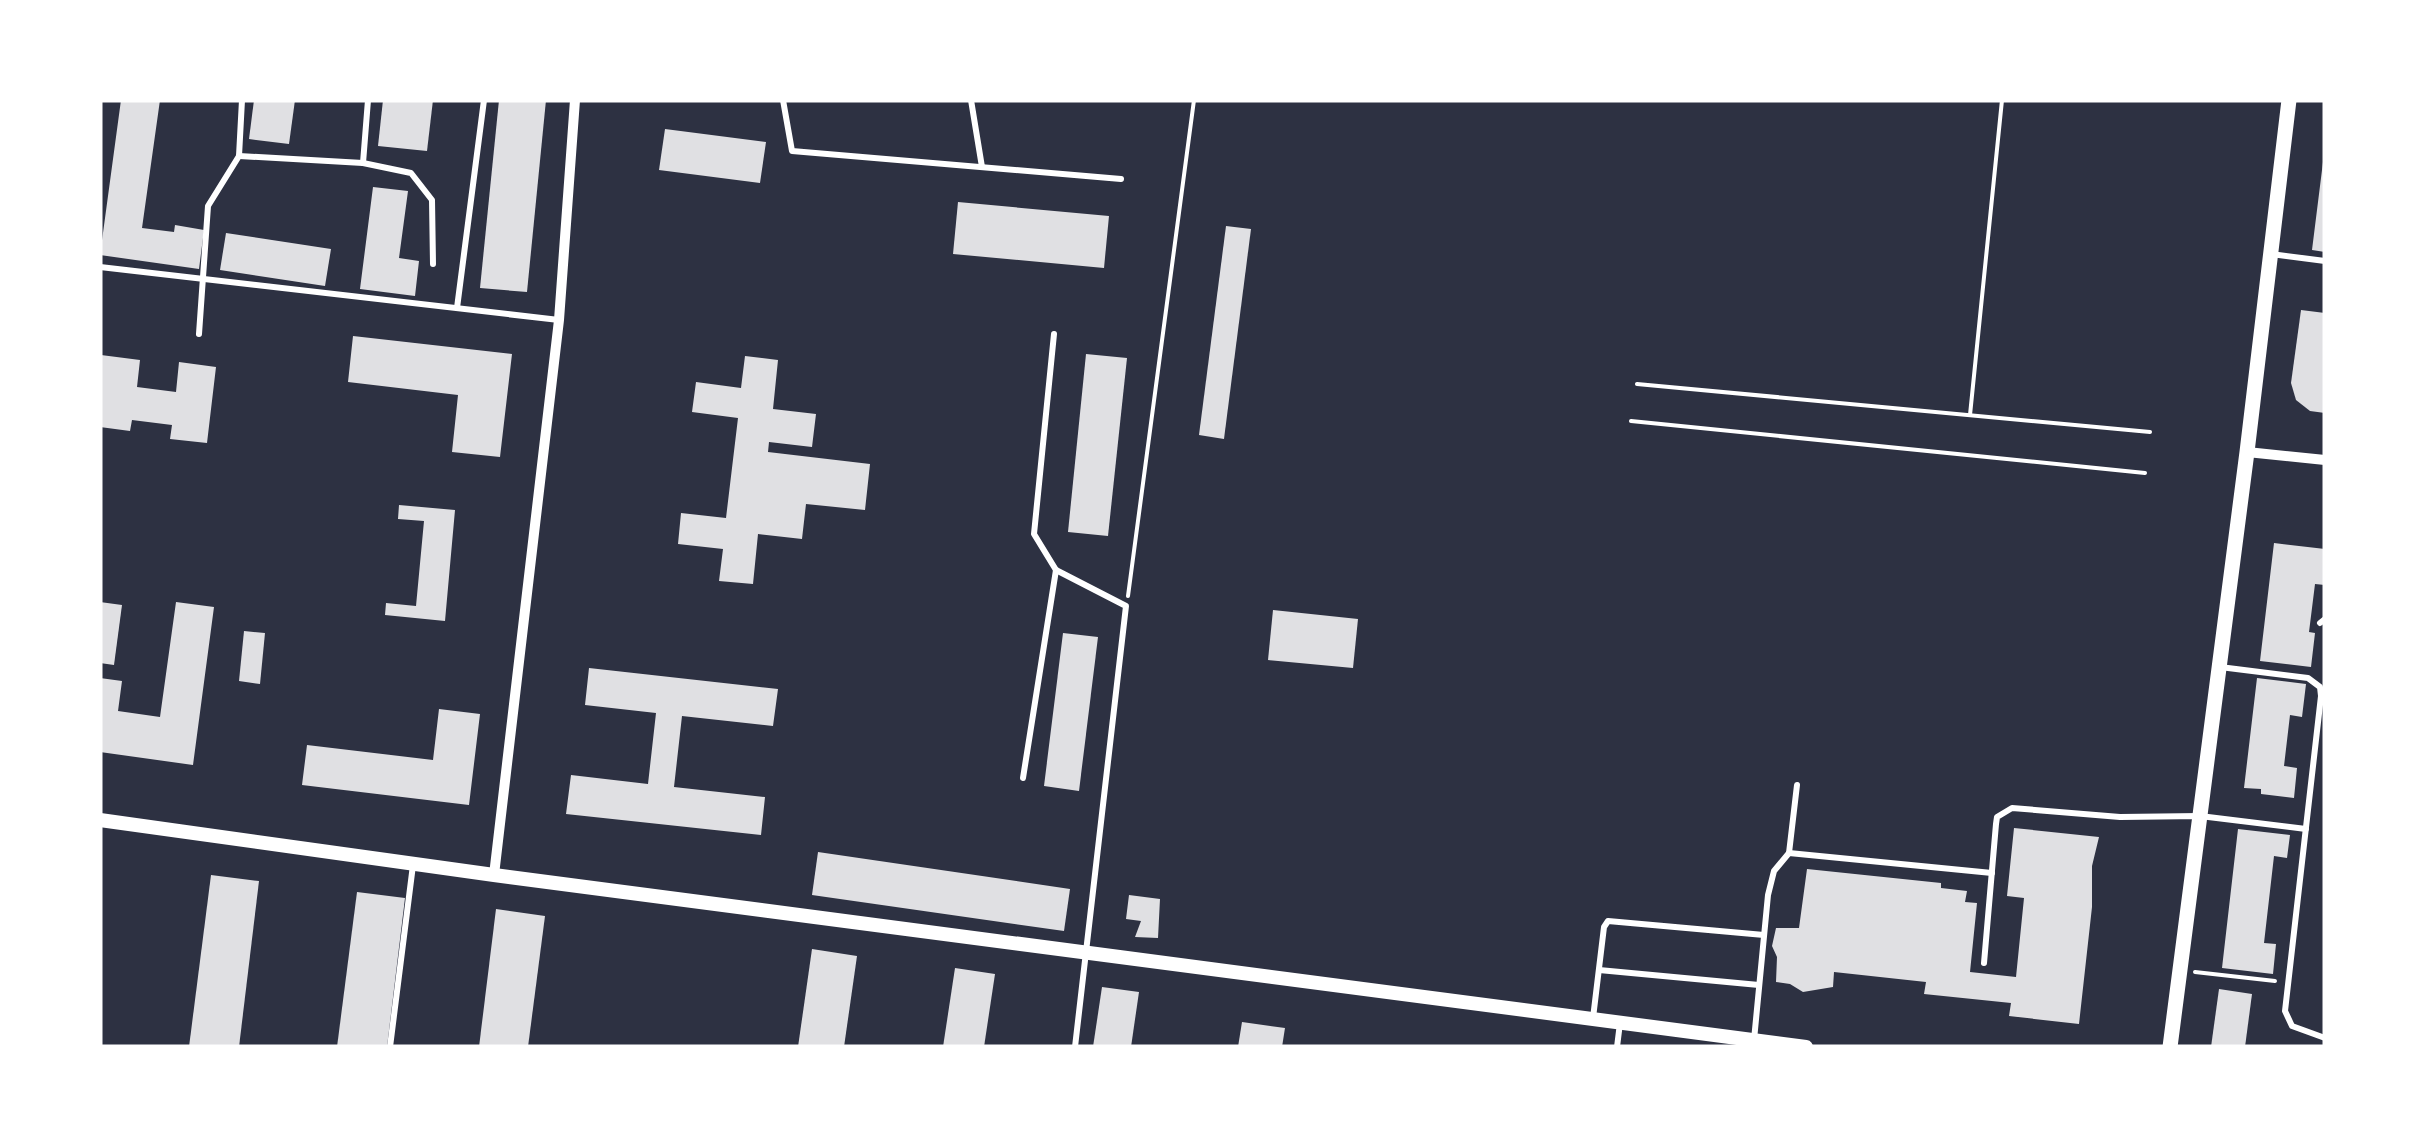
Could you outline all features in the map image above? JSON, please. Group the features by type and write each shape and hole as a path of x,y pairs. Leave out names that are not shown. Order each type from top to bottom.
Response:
{"main road":[{"path":"2170,1047 2248,452 2289,100"}],"street":[{"path":"494,876 559,320 575,100"},
{"path":"2248,452 2325,460"},
{"path":"100,820 494,876 1806,1047"}],"lane":[{"path":"199,334 208,206 239,156 242,100"},
{"path":"363,163 368,100"},
{"path":"457,308 484,100"},
{"path":"783,100 792,152 1121,179"},
{"path":"971,100 982,168"},
{"path":"239,156 363,163 411,173 432,200 433,264"},
{"path":"2270,254 2325,261"},
{"path":"100,267 559,320"},
{"path":"1054,334 1034,534 1056,570 1126,606 1075,1047"},
{"path":"1023,778 1056,570"},
{"path":"2219,667 2308,678 2320,686 2287,1018 2292,1026 2325,1038"},
{"path":"1754,1040 1774,871 1789,853 1797,785"},
{"path":"1984,962 1997,818 2012,808 2120,818 2200,816 2306,829"},
{"path":"1789,853 1992,873"},
{"path":"390,1047 413,864"},
{"path":"1593,1019 1604,927 1614,919 1764,935"},
{"path":"1599,970 1759,985"},
{"path":"1616,1047 1620,1023"}],"path":[{"path":"1126,606 1194,100"},
{"path":"1970,415 2002,100"},
{"path":"1637,384 2150,432"},
{"path":"1632,421 2145,473"},
{"path":"2195,972 2288,983"}],"building":[{"path":"121,100 160,100 142,228 174,232 175,225 204,230 199,269 100,255"},
{"path":"254,100 295,100 289,144 249,139"},
{"path":"383,100 433,100 427,151 378,146"},
{"path":"499,100 546,100 527,292 480,288"},
{"path":"665,129 766,142 760,183 659,170"},
{"path":"2325,162 2325,252 2312,250"},
{"path":"373,187 408,191 399,258 419,261 415,296 360,289"},
{"path":"958,202 1109,216 1104,268 953,254"},
{"path":"1226,226 1251,229 1224,439 1199,435"},
{"path":"226,233 331,249 325,286 220,270"},
{"path":"2301,310 2325,313 2325,413 2310,411 2296,400 2291,383"},
{"path":"353,336 512,354 500,457 452,452 458,395 348,382"},
{"path":"1086,354 1127,358 1108,536 1068,532"},
{"path":"101,355 140,360 137,387 176,392 179,362 216,367 207,443 170,439 172,425 132,420 130,431 100,427"},
{"path":"745,356 778,360 773,409 816,414 812,447 769,442 768,452 870,464 865,510 806,504 802,539 758,534 753,584 719,581 723,549 678,544 681,513 726,518 738,418 692,412 696,382 741,388"},
{"path":"399,505 455,510 445,621 385,615 386,603 416,606 424,521 398,519"},
{"path":"2274,543 2325,549 2325,585 2315,584 2309,632 2315,633 2311,667 2260,661"},
{"path":"100,602 122,605 114,665 100,663"},
{"path":"176,602 214,607 193,765 100,752 100,678 122,681 118,711 160,717"},
{"path":"1273,610 1358,619 1353,668 1268,660"},
{"path":"244,631 265,633 260,684 239,681"},
{"path":"1063,633 1098,637 1079,791 1044,786"},
{"path":"589,668 778,689 773,726 682,716 674,787 765,797 761,835 566,814 571,775 648,784 656,713 585,705"},
{"path":"2257,678 2306,684 2302,717 2290,715 2284,766 2297,768 2294,798 2244,788"},
{"path":"439,709 480,714 469,805 302,785 307,745 433,760"},
{"path":"2014,828 2099,837 2092,866 2092,907 2079,1024 2009,1016 2011,1003 1924,994 1926,982 1834,972 1833,987 1803,992 1776,982 1777,957 1772,946 1776,928 1799,928 1807,869 1941,883 1941,888 1967,891 1965,902 1977,903 1970,972 2016,977 2024,898 2007,896"},
{"path":"2238,829 2290,835 2287,858 2274,856 2264,943 2276,944 2273,974 2222,968"},
{"path":"818,852 1070,889 1064,931 812,895"},
{"path":"211,875 259,881 239,1047 189,1047"},
{"path":"357,892 405,898 387,1047 337,1047"},
{"path":"1129,895 1160,899 1158,938 1135,937 1141,921 1126,919"},
{"path":"496,909 545,916 528,1047 479,1047"},
{"path":"812,949 857,956 844,1047 798,1047"},
{"path":"955,968 995,974 984,1047 943,1047"},
{"path":"1102,987 1139,992 1131,1047 1093,1047"},
{"path":"2219,989 2252,994 2245,1047 2211,1047"},
{"path":"1242,1022 1285,1028 1282,1047 1238,1047"}]}
